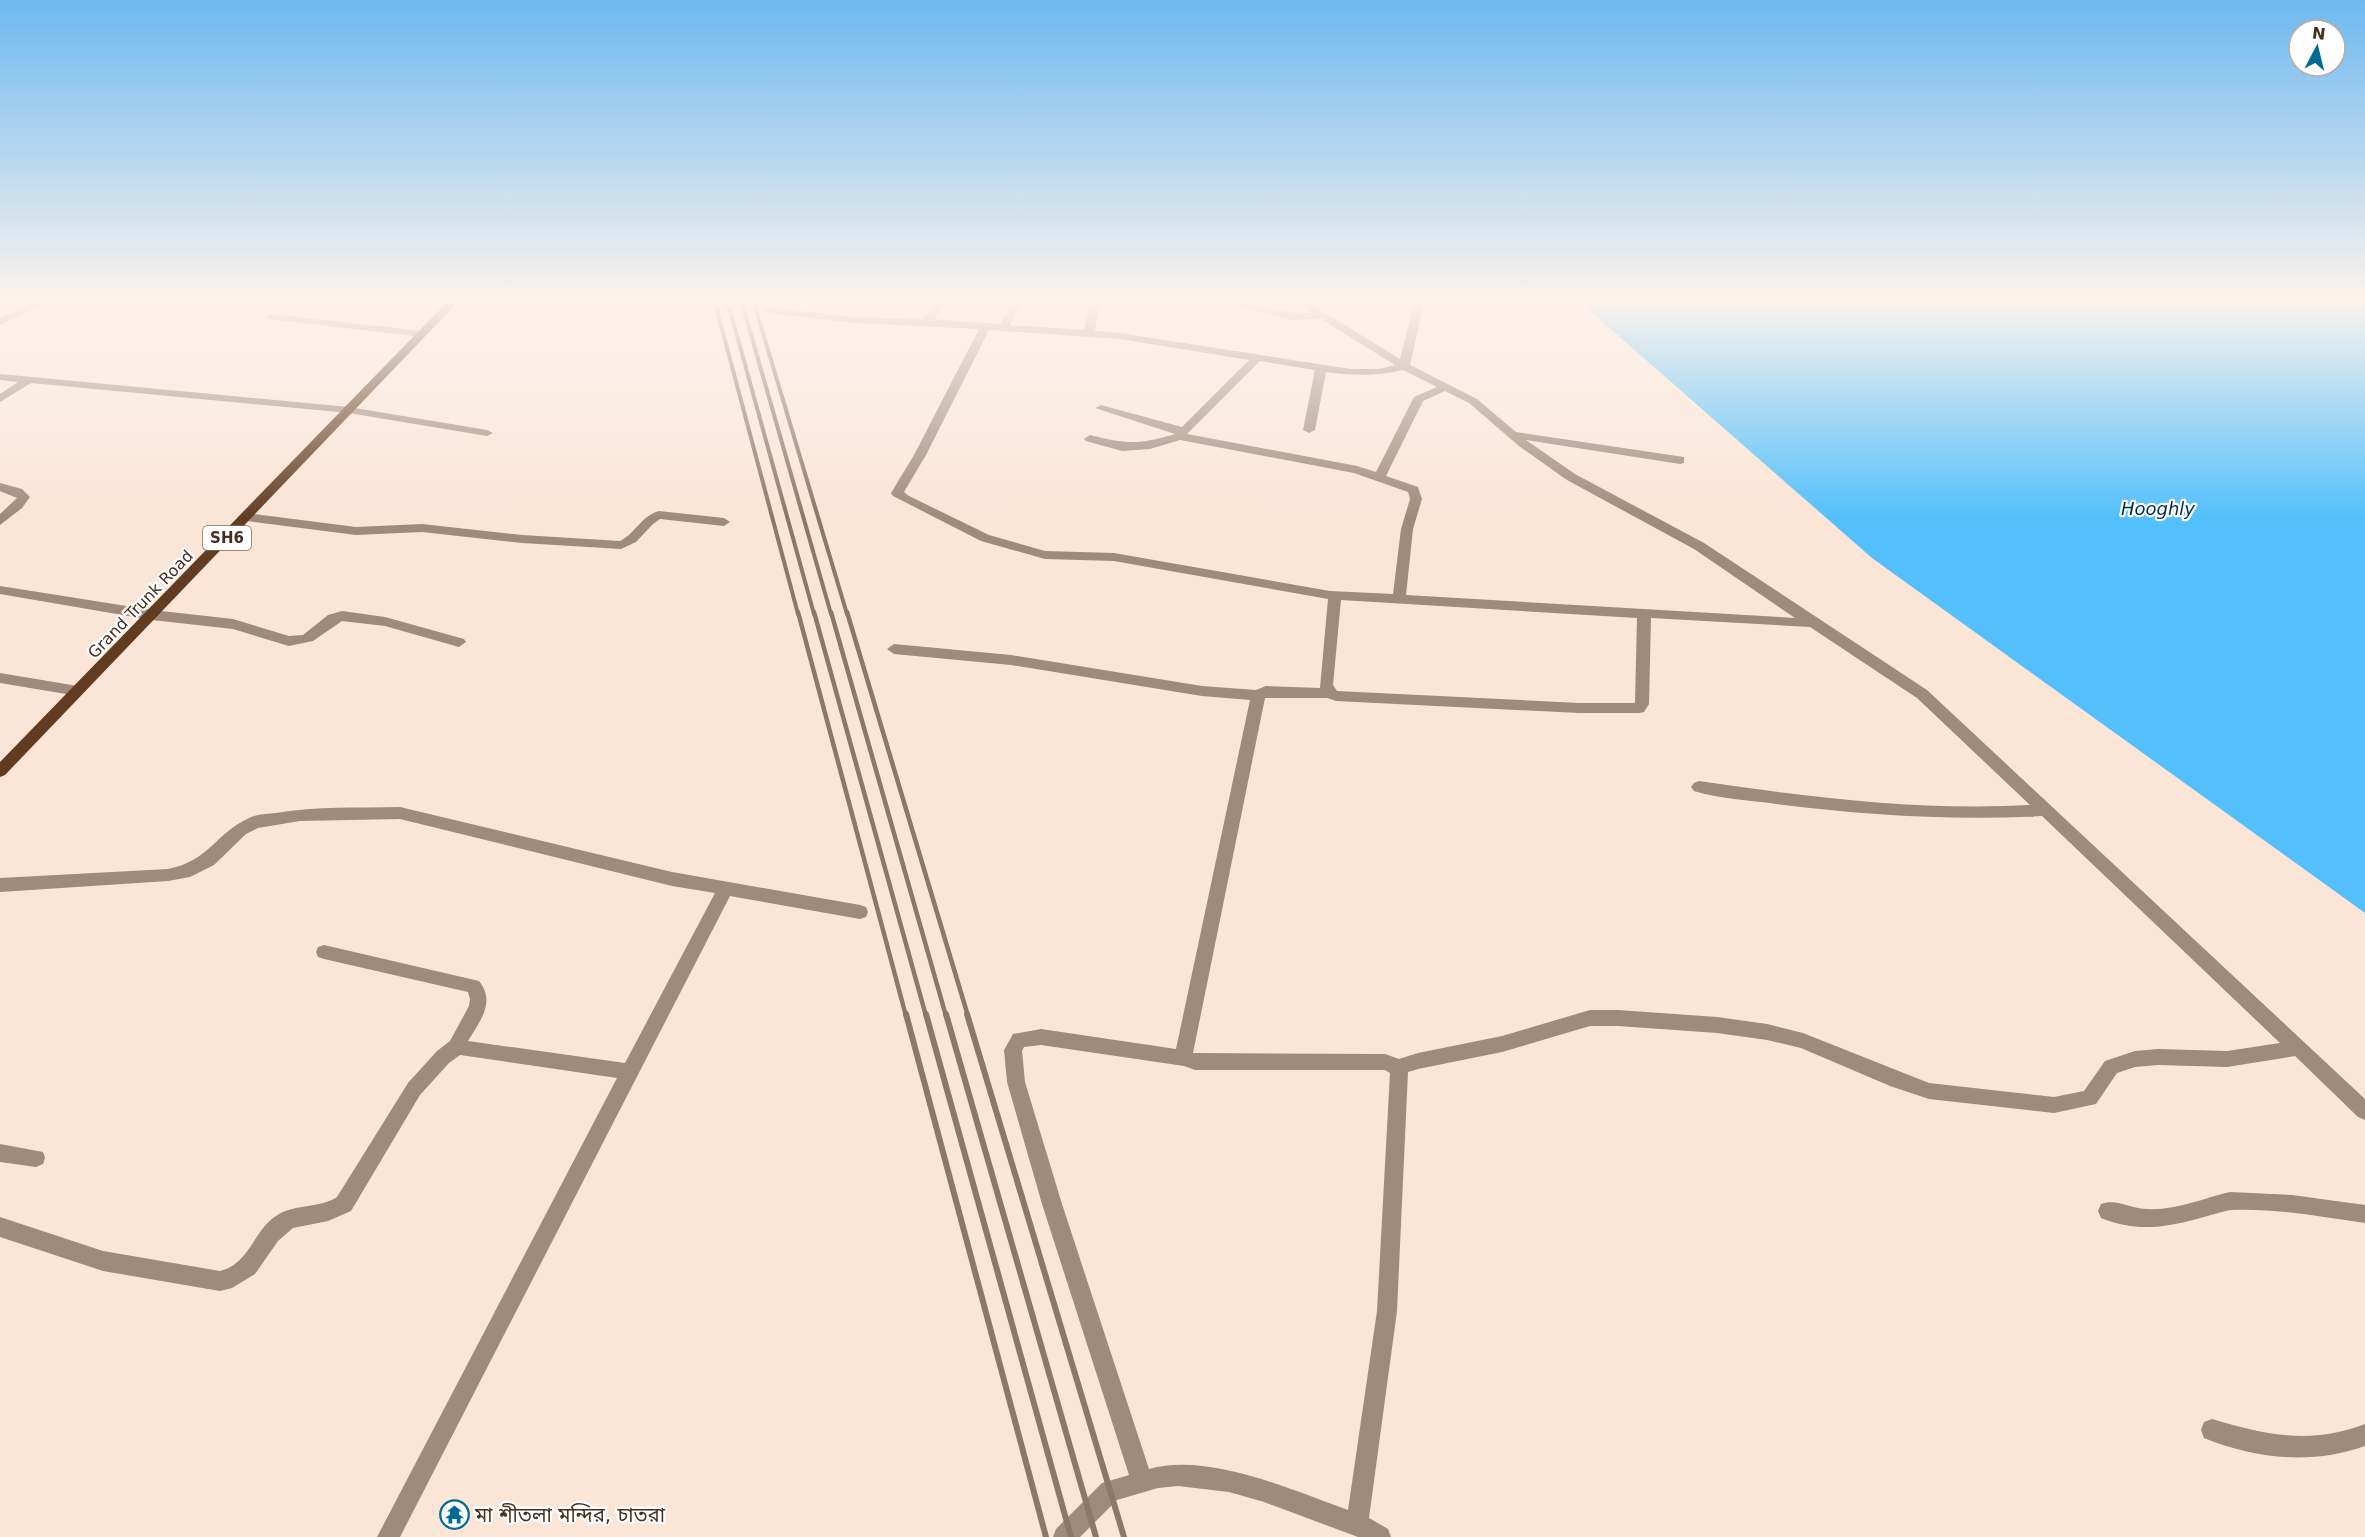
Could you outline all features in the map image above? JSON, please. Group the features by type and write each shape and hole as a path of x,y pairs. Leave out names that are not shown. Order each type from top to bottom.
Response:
{"main road":[{"name":"Grand Trunk Road","path":"0,771 383,375"}],"street":[{"path":"961,375 920,455 897,488 899,496 985,538 1045,555 1114,557 1335,596 1811,623"},
{"path":"1090,439 1122,447 1150,445 1182,433 1239,375"},
{"path":"1309,430 1320,375"},
{"path":"1421,375 1481,406 1511,435 1590,488 1699,546 1811,623 1922,694 2365,1111"},
{"path":"0,377 349,410 487,433"},
{"path":"0,399 28,380"},
{"path":"1379,478 1418,399 1446,387"},
{"path":"1101,408 1182,433 1345,468 1409,488 1416,494 1407,529 1399,599"},
{"path":"1511,435 1680,460"},
{"path":"0,487 18,492 24,497 0,521"},
{"path":"247,517 347,530 422,528 522,539 621,545 631,541 654,516 724,522"},
{"path":"0,590 152,615 246,626 272,638 292,641 306,639 335,618 344,616 371,620 459,642"},
{"path":"1328,693 1326,685 1335,596"},
{"path":"894,650 1011,660 1202,691 1258,695 1266,691 1328,693 1336,696 1639,708 1642,704 1644,614"},
{"path":"0,678 78,692"},
{"path":"1185,1058 1184,1040 1202,967 1258,695"},
{"path":"1699,787 1766,797 1916,812 1969,814 2047,810"},
{"path":"0,885 168,875 184,872 208,860 240,830 255,822 300,815 400,813 422,816 569,855 725,890 860,912"},
{"path":"388,1537 725,890"},
{"path":"0,1227 103,1261 220,1281 237,1278 251,1265 279,1226 295,1217 327,1214 344,1204 414,1089 436,1064 459,1045 459,1040 480,1001 478,992 473,986 324,952"},
{"path":"1142,1482 1052,1204 1016,1082 1013,1050 1016,1044 1023,1039 1048,1037 1185,1058 1195,1062 1385,1062 1397,1068 1418,1061 1502,1044 1590,1018 1618,1018 1717,1025 1767,1032 1803,1041 1896,1080 1929,1091 2054,1105 2090,1098 2111,1067 2135,1059 2158,1056 2227,1059 2298,1048"},
{"path":"459,1045 471,1050 629,1072"},
{"path":"1357,1524 1387,1311 1400,1080 1397,1068"},
{"path":"0,1153 36,1158"},
{"path":"2108,1211 2146,1219 2164,1218 2230,1201 2292,1204 2365,1214"},
{"path":"2212,1430 2268,1446 2291,1449 2309,1449 2365,1435"},
{"path":"1064,1537 1110,1491 1158,1477 1178,1475 1229,1481 1357,1524 1380,1537"}],"water":[{"name":"Hooghly","path":"1663,375 2365,375 2365,913 1872,558"}],"railway":[{"path":"734,375 798,614"},
{"path":"748,375 814,614"},
{"path":"763,375 831,614"},
{"path":"775,375 847,614"},
{"path":"798,612 906,1016"},
{"path":"814,612 926,1016"},
{"path":"831,612 946,1016"},
{"path":"847,612 968,1016"},
{"path":"906,1014 1046,1537"},
{"path":"926,1014 1071,1537"},
{"path":"946,1014 1096,1537"},
{"path":"967,1014 1124,1537"}],"place":[{"name":"মা শীতলা মন্দির, চাতরা","path":"454,1515"}]}
